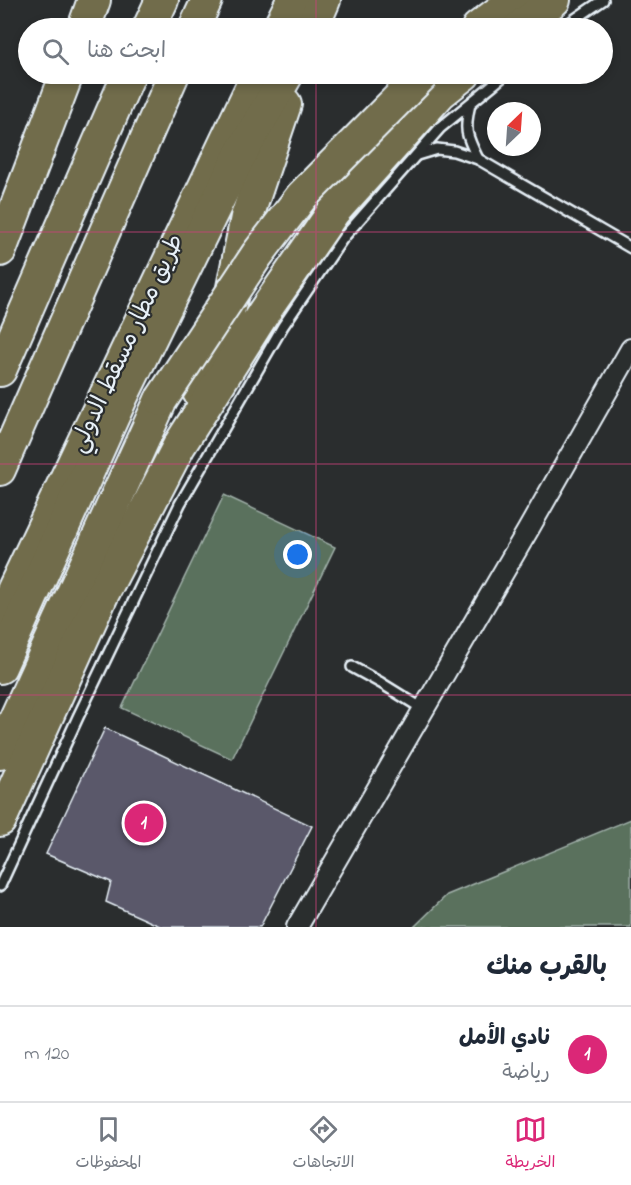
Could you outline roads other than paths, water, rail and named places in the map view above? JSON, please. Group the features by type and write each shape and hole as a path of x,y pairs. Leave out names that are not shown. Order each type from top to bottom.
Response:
{"highway":[{"path":"88,18 94,0"},
{"path":"154,18 162,0"},
{"path":"316,18 324,0"},
{"path":"491,18 515,0"},
{"path":"532,18 554,0"},
{"path":"0,250 63,84"},
{"path":"0,370 125,84"},
{"path":"0,667 122,396 240,154 281,84"},
{"path":"179,446 228,313 248,217 292,84"},
{"path":"0,753 161,400 258,255 302,196 413,84"},
{"path":"0,820 102,595 179,446 264,312 334,210 440,93 467,88"}],"main road":[{"path":"199,18 207,0"},
{"path":"283,18 292,0"},
{"path":"0,470 170,84"},
{"name":"طريق مطار مسقط الدولي","path":"0,616 252,84"}],"street":[{"path":"297,927 631,349"}],"lane":[{"path":"577,18 603,0"},
{"path":"0,886 180,504 283,326 343,238 440,128 467,88"},
{"path":"467,88 465,125 467,138 478,159"},
{"path":"415,156 436,149 454,151 478,159 631,248"},
{"path":"352,667 423,709"}],"place":[{"name":"نادي الأمل","path":"144,823"}]}
